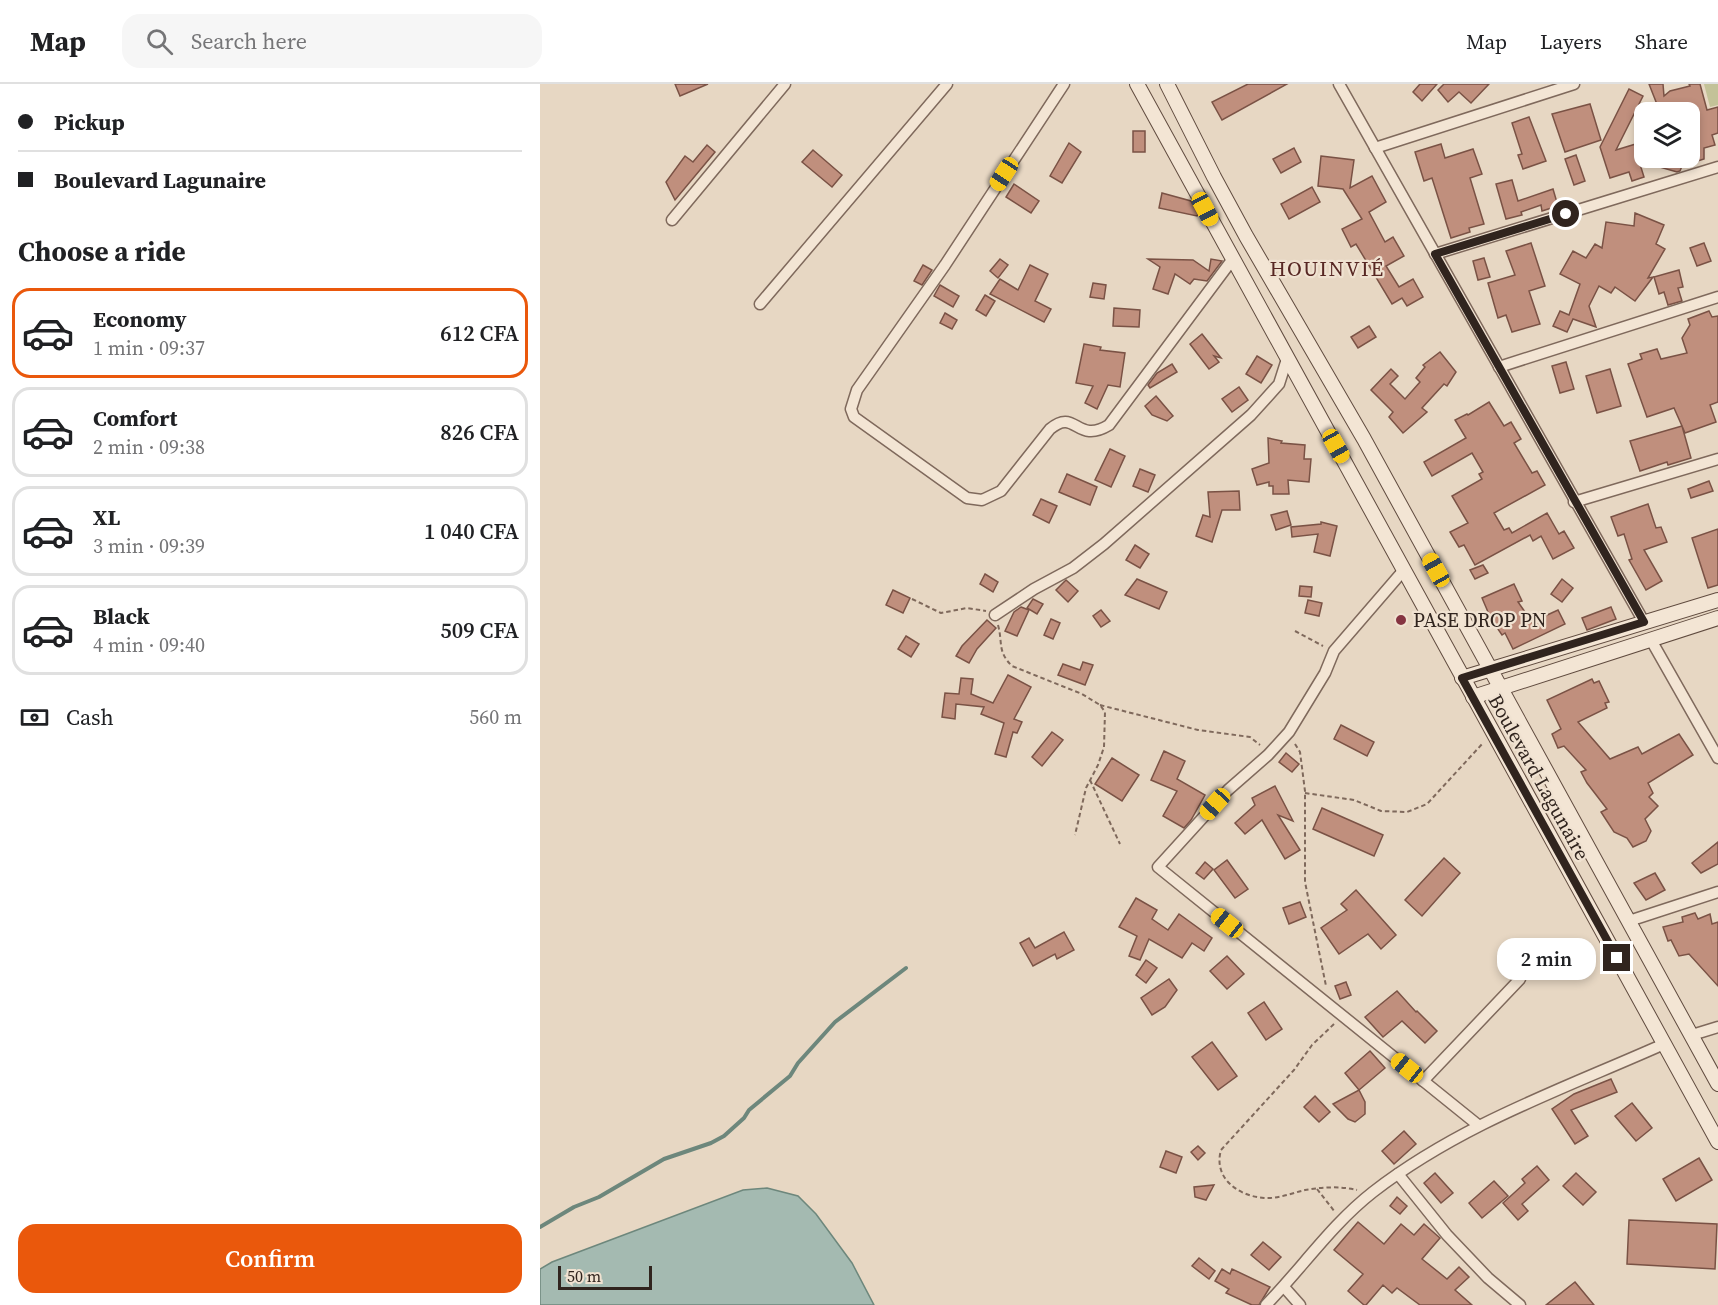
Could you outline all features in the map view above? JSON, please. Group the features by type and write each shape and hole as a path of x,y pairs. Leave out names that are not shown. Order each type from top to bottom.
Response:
{"main road":[{"name":"Boulevard Lagunaire","path":"1137,84 1718,1142"},
{"name":"Boulevard Lagunaire","path":"1167,84 1246,236 1364,439 1718,1084"},
{"path":"1462,678 1718,600"},
{"path":"1473,697 1718,618"}],"street":[{"path":"672,220 785,84"},
{"path":"760,304 946,84"},
{"path":"1064,84 945,265 857,390 851,409 854,417 967,498 982,500 1001,491 1058,422 1067,421 1087,432 1098,432 1109,425 1232,260"},
{"path":"1339,84 1644,622"},
{"path":"1375,148 1574,84"},
{"path":"1435,254 1718,167"},
{"path":"1498,367 1718,297"},
{"path":"995,615 1034,589 1073,568 1104,544 1251,415 1279,384 1287,359"},
{"path":"1574,502 1718,459"},
{"path":"1403,571 1334,651 1325,673 1288,732 1268,754 1228,790 1158,867 1478,1125"},
{"path":"1651,640 1717,754"},
{"path":"1629,921 1718,892"},
{"path":"1423,1081 1520,979"},
{"path":"1692,1035 1718,1027"},
{"path":"1266,1305 1342,1220 1371,1193 1398,1174 1478,1125 1534,1098 1664,1044"},
{"path":"1398,1174 1447,1236 1488,1278 1520,1305"},
{"path":"1284,1287 1300,1305"}],"path":[{"path":"912,599 942,613 967,608 982,609 995,615 1003,658 1012,666 1082,694 1100,705 1198,730 1250,736 1257,740 1268,754"},
{"path":"1295,631 1334,651"},
{"path":"1075,835 1086,788 1104,747 1105,712 1100,705"},
{"path":"1305,793 1354,800 1381,811 1407,812 1426,804 1482,744 1491,730"},
{"path":"1288,732 1300,752 1305,793 1305,882 1321,972 1330,1006"},
{"path":"1090,780 1120,844"},
{"path":"1343,1017 1312,1045 1294,1071 1221,1150 1220,1172 1227,1182 1243,1194 1263,1198 1317,1189 1349,1188 1371,1193"},
{"path":"1317,1189 1342,1220"}],"green space":[{"path":"1704,84 1718,84 1718,105 1710,107"}],"shaded area":[{"path":"767,1188 798,1196 816,1214 852,1263 874,1305 540,1305 540,1269 552,1262 743,1190"}],"building":[{"path":"675,84 708,84 680,96"},
{"path":"1248,84 1287,84 1222,120 1212,102"},
{"path":"1420,84 1437,84 1422,101 1413,92"},
{"path":"1444,84 1489,84 1471,103 1459,92 1448,102 1438,90"},
{"path":"1649,84 1663,84 1664,96 1670,91 1690,86 1689,84 1700,84 1707,110 1718,107 1718,133 1712,135 1715,145 1704,148 1704,159 1700,160 1700,102 1656,102"},
{"path":"1629,89 1643,96 1640,102 1634,102 1634,114 1616,150 1634,145 1634,168 1641,168 1644,177 1632,181 1629,172 1610,178 1600,147"},
{"path":"1590,104 1601,140 1565,152 1552,114"},
{"path":"1529,117 1546,161 1523,169 1518,155 1522,154 1512,123"},
{"path":"1133,131 1145,131 1145,152 1133,152"},
{"path":"1069,143 1081,152 1062,183 1050,176"},
{"path":"1441,144 1445,158 1473,149 1482,174 1470,178 1484,224 1469,228 1470,232 1451,238 1432,178 1424,181 1415,152"},
{"path":"707,145 715,152 675,200 666,182 685,156 693,162"},
{"path":"1294,148 1301,162 1281,173 1273,159"},
{"path":"813,150 842,175 832,187 802,162"},
{"path":"1576,155 1585,181 1574,185 1565,159"},
{"path":"1321,156 1354,160 1350,188 1372,176 1386,202 1369,212 1385,242 1393,237 1404,256 1386,266 1399,287 1413,279 1423,297 1407,306 1402,298 1392,304 1356,244 1351,247 1342,229 1362,219 1343,189 1318,186"},
{"path":"1663,168 1681,168 1677,172"},
{"path":"1512,180 1518,201 1553,189 1558,206 1542,211 1541,205 1521,212 1522,215 1506,219 1496,184"},
{"path":"1014,184 1039,201 1031,213 1006,197"},
{"path":"1312,187 1320,202 1289,219 1281,204"},
{"path":"1162,193 1191,201 1197,216 1159,208"},
{"path":"1635,213 1664,225 1656,244 1665,249 1648,278 1653,277 1635,301 1615,287 1611,293 1599,286 1589,306 1596,327 1573,319 1567,332 1553,326 1560,311 1569,315 1580,284 1560,274 1573,251 1586,258 1595,244 1602,248 1606,222 1634,226"},
{"path":"1531,243 1545,286 1529,291 1540,324 1512,332 1506,315 1498,318 1488,283 1515,275 1506,251"},
{"path":"1704,243 1711,261 1697,266 1690,248"},
{"path":"1484,258 1490,277 1478,280 1473,261"},
{"path":"1000,259 1008,265 998,278 990,271"},
{"path":"1148,259 1193,260 1209,271 1211,259 1222,261 1207,281 1194,279 1190,284 1175,274 1168,294 1153,289 1160,267"},
{"path":"923,265 932,270 922,285 914,281"},
{"path":"1030,265 1048,274 1035,301 1051,309 1044,322 990,294 1000,279 1018,290"},
{"path":"1679,270 1683,287 1678,288 1682,301 1668,305 1664,292 1659,294 1654,277"},
{"path":"1093,283 1106,285 1104,299 1090,297"},
{"path":"940,285 959,296 953,307 934,296"},
{"path":"985,295 995,301 986,316 976,310"},
{"path":"1114,308 1140,310 1139,327 1113,326"},
{"path":"1709,311 1712,317 1718,316 1718,402 1710,405 1716,422 1685,433 1674,408 1647,417 1628,364 1642,359 1640,354 1657,349 1661,359 1687,353 1682,338 1690,325 1688,319"},
{"path":"945,313 957,320 952,329 940,323"},
{"path":"1369,326 1376,337 1358,348 1351,337"},
{"path":"1202,334 1221,358 1214,356 1219,362 1209,369 1190,344"},
{"path":"1084,344 1101,347 1100,350 1125,353 1120,387 1108,385 1097,409 1085,403 1093,386 1076,383"},
{"path":"1440,352 1456,372 1447,386 1444,384 1422,408 1427,412 1403,433 1389,417 1393,412 1371,390 1391,369 1398,376 1390,384 1405,399 1420,382 1416,378 1425,367 1423,365"},
{"path":"1257,356 1272,365 1261,383 1246,374"},
{"path":"1566,362 1574,389 1560,393 1552,366"},
{"path":"1172,364 1177,372 1150,388 1148,385 1157,373"},
{"path":"1610,369 1621,406 1597,413 1586,376"},
{"path":"1239,387 1248,400 1232,412 1222,399"},
{"path":"1156,396 1173,416 1167,421 1152,415 1145,406"},
{"path":"1489,402 1504,426 1511,422 1521,439 1514,443 1532,473 1537,471 1545,485 1494,513 1504,530 1509,528 1512,533 1547,513 1559,534 1564,531 1574,548 1553,559 1541,536 1533,541 1530,535 1475,565 1464,545 1459,547 1450,532 1468,523 1452,496 1482,479 1479,474 1483,472 1472,453 1432,476 1424,462 1466,438 1455,420"},
{"path":"1682,426 1691,458 1668,465 1667,462 1640,471 1630,441"},
{"path":"1268,438 1282,441 1281,443 1305,445 1304,459 1311,459 1309,482 1288,480 1289,494 1273,494 1273,486 1269,486 1269,482 1257,485 1252,469 1269,463"},
{"path":"1110,449 1125,456 1111,487 1095,480"},
{"path":"1140,469 1155,475 1148,492 1133,486"},
{"path":"1067,474 1097,487 1090,505 1059,492"},
{"path":"1709,481 1713,491 1691,498 1688,489"},
{"path":"1239,491 1240,510 1222,510 1212,542 1196,536 1203,515 1210,517 1208,492"},
{"path":"1041,499 1057,506 1049,523 1033,515"},
{"path":"1648,504 1656,528 1661,527 1667,542 1644,550 1662,581 1646,590 1629,560 1632,559 1624,534 1618,536 1611,517"},
{"path":"1287,511 1291,525 1276,530 1271,515"},
{"path":"1321,522 1337,526 1330,556 1314,552 1318,534 1292,537 1291,527 1321,524"},
{"path":"1718,529 1718,585 1708,588 1692,538"},
{"path":"1135,545 1149,554 1140,568 1126,560"},
{"path":"1483,565 1488,573 1475,579 1470,570"},
{"path":"985,574 998,582 993,592 980,584"},
{"path":"1137,579 1167,592 1159,609 1125,595"},
{"path":"1562,579 1573,588 1562,602 1551,594"},
{"path":"1066,580 1078,591 1068,602 1056,590"},
{"path":"1514,584 1522,601 1518,602 1532,622 1558,610 1565,624 1513,649 1505,633 1502,635 1491,619 1482,598"},
{"path":"1300,586 1312,587 1311,597 1299,596"},
{"path":"893,590 910,598 903,613 886,605"},
{"path":"1033,599 1043,604 1037,614 1027,608"},
{"path":"1308,600 1322,603 1319,616 1305,613"},
{"path":"1021,607 1029,610 1017,636 1005,631 1014,612"},
{"path":"1611,607 1616,619 1587,630 1582,618"},
{"path":"1101,610 1110,621 1101,627 1093,616"},
{"path":"1051,619 1060,623 1053,639 1044,635"},
{"path":"987,620 996,628 977,649 969,663 956,656 962,646"},
{"path":"906,636 919,644 911,657 898,649"},
{"path":"1083,662 1093,665 1085,685 1058,675 1063,664 1080,670"},
{"path":"1008,675 1031,687 1014,719 1022,722 1017,733 1013,732 1006,757 995,754 1004,723 981,714 984,707 956,704 955,719 942,717 945,693 959,694 961,678 973,679 971,694 993,703"},
{"path":"1592,679 1594,683 1599,681 1609,702 1605,703 1607,708 1578,722 1610,759 1638,747 1642,754 1679,734 1693,755 1648,783 1653,793 1649,797 1658,806 1645,819 1651,831 1646,841 1633,847 1627,838 1614,832 1601,812 1607,809 1581,772 1586,770 1564,746 1558,748 1552,734 1561,729 1547,700"},
{"path":"1341,725 1374,742 1367,756 1334,739"},
{"path":"1052,732 1063,740 1042,766 1032,757"},
{"path":"1164,751 1185,761 1177,779 1205,795 1184,828 1163,816 1177,791 1151,780"},
{"path":"1286,753 1299,764 1292,772 1279,762"},
{"path":"1112,758 1139,775 1122,801 1095,784"},
{"path":"1275,786 1293,821 1278,815 1300,850 1285,859 1262,820 1245,834 1235,823 1255,805 1252,798"},
{"path":"1322,808 1383,835 1374,856 1313,829"},
{"path":"1718,842 1718,864 1701,873 1692,863"},
{"path":"1444,858 1460,873 1422,916 1405,900"},
{"path":"1227,860 1248,889 1235,898 1214,870"},
{"path":"1205,862 1213,869 1204,879 1196,873"},
{"path":"1655,873 1665,890 1646,900 1634,883"},
{"path":"1356,890 1396,935 1381,949 1368,934 1339,954 1321,928 1347,910 1341,904"},
{"path":"1136,898 1157,910 1152,919 1168,930 1179,914 1212,938 1204,951 1192,943 1182,958 1149,939 1140,960 1129,956 1137,936 1119,927"},
{"path":"1300,902 1306,917 1289,924 1283,908"},
{"path":"1695,913 1698,919 1710,914 1712,924 1718,922 1718,986 1689,954 1679,956 1671,940 1668,941 1663,927 1683,922 1682,917"},
{"path":"1064,932 1074,950 1057,959 1055,954 1033,966 1020,943 1029,938 1035,948"},
{"path":"1227,956 1244,974 1227,989 1210,971"},
{"path":"1146,960 1157,968 1146,983 1136,975"},
{"path":"1169,979 1177,990 1165,1007 1152,1015 1141,998"},
{"path":"1346,982 1351,995 1340,999 1335,986"},
{"path":"1397,991 1437,1031 1425,1043 1402,1021 1383,1037 1365,1017"},
{"path":"1264,1002 1282,1029 1266,1040 1248,1013"},
{"path":"1212,1042 1237,1076 1218,1090 1192,1057"},
{"path":"1370,1051 1385,1068 1359,1090 1345,1073"},
{"path":"1611,1079 1617,1092 1571,1110 1588,1136 1575,1144 1552,1109 1574,1094"},
{"path":"1359,1090 1365,1102 1365,1114 1355,1122 1348,1119 1333,1104"},
{"path":"1315,1096 1330,1112 1319,1122 1304,1107"},
{"path":"1632,1103 1652,1128 1636,1141 1615,1116"},
{"path":"1404,1131 1416,1144 1394,1164 1382,1151"},
{"path":"1198,1146 1205,1153 1198,1160 1191,1152"},
{"path":"1166,1151 1182,1157 1176,1173 1160,1167"},
{"path":"1699,1158 1712,1180 1676,1201 1663,1179"},
{"path":"1537,1166 1549,1180 1522,1204 1528,1211 1518,1220 1503,1203 1525,1183 1522,1179"},
{"path":"1435,1173 1453,1193 1441,1203 1424,1183"},
{"path":"1576,1173 1596,1192 1583,1205 1563,1186"},
{"path":"1494,1181 1508,1196 1482,1218 1469,1203"},
{"path":"1214,1185 1206,1200 1195,1197 1194,1187"},
{"path":"1397,1197 1407,1206 1400,1214 1390,1206"},
{"path":"1629,1220 1717,1224 1715,1269 1627,1264"},
{"path":"1358,1222 1384,1244 1401,1224 1414,1235 1424,1224 1440,1238 1422,1259 1447,1279 1459,1267 1469,1277 1455,1290 1472,1305 1420,1305 1397,1288 1392,1293 1383,1285 1364,1305 1348,1291 1363,1274 1334,1250"},
{"path":"1263,1242 1281,1257 1269,1270 1251,1255"},
{"path":"1199,1258 1215,1271 1209,1279 1192,1266"},
{"path":"1222,1269 1230,1274 1232,1269 1270,1287 1259,1305 1252,1305 1226,1293 1229,1289 1215,1281"},
{"path":"1575,1282 1594,1305 1546,1305"}],"waterway":[{"path":"540,1227 574,1207 599,1197 664,1159 711,1143 724,1136 744,1118 749,1110 790,1076 798,1063 835,1022 906,968"}],"place":[{"name":"PASE DROP PN","path":"1401,620"}],"district":[{"name":"HOUINVIÉ","path":"1327,268"}],"route":[{"path":"1566,214 1435,254 1644,622 1462,678 1617,958"}]}
